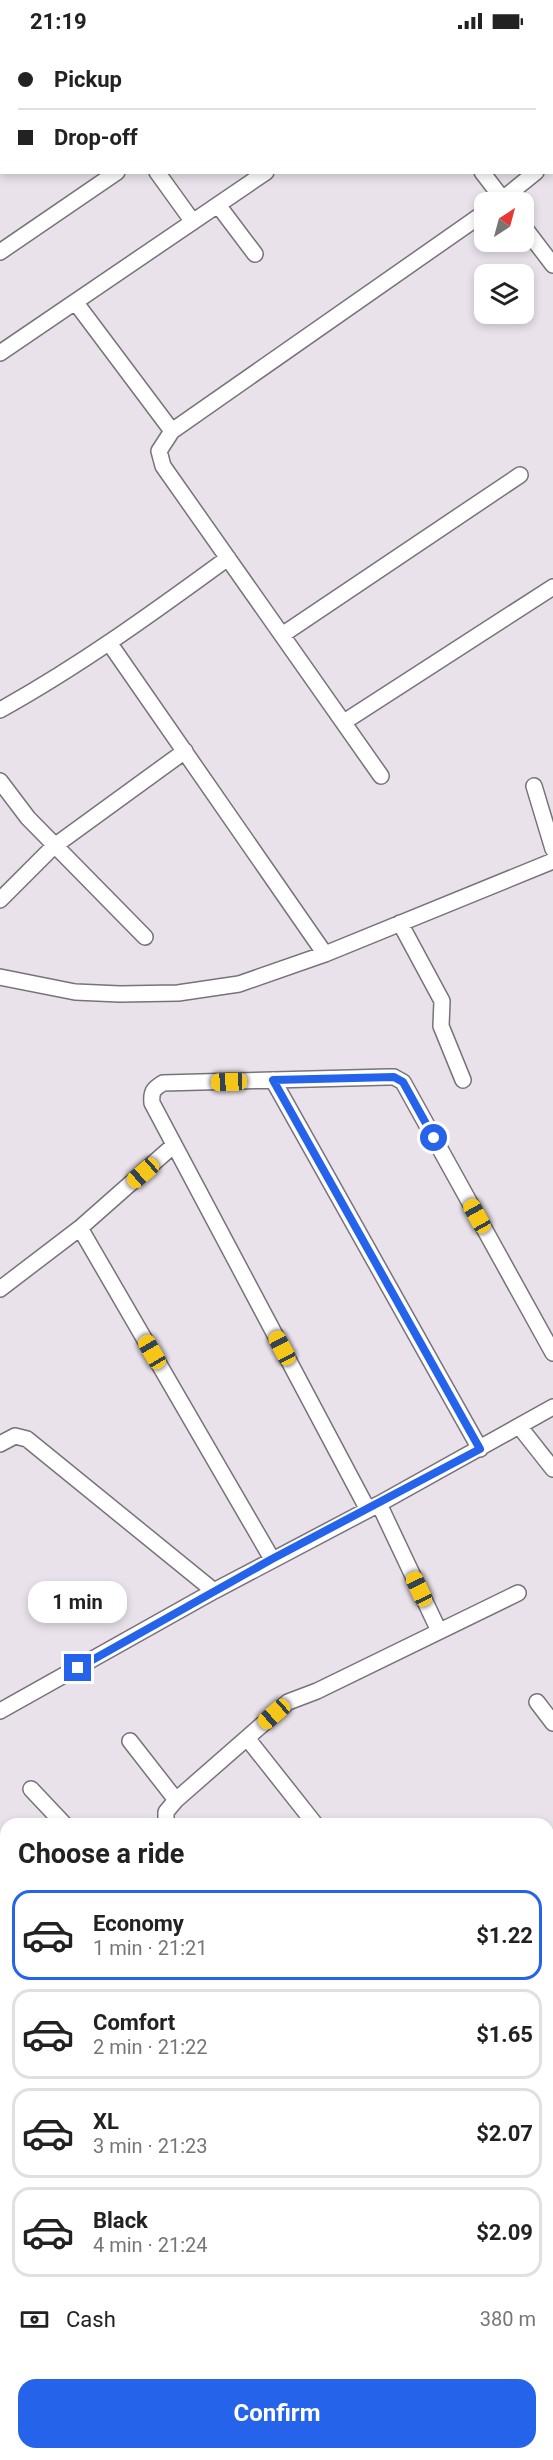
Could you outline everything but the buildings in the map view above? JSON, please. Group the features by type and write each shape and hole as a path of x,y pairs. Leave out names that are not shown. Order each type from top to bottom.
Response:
{"street":[{"path":"0,252 114,174"},
{"path":"158,174 193,222"},
{"path":"0,353 263,174"},
{"path":"483,174 495,192"},
{"path":"513,192 534,174"},
{"path":"218,205 255,254"},
{"path":"381,776 163,466 159,451 172,431 474,220"},
{"path":"534,240 553,264"},
{"path":"76,303 172,431"},
{"path":"282,635 520,475"},
{"path":"0,710 46,685 110,644 228,558"},
{"path":"344,722 553,586"},
{"path":"110,644 325,954"},
{"path":"0,900 56,845 185,751"},
{"path":"0,781 28,818 145,937"},
{"path":"534,786 553,849"},
{"path":"0,977 75,992 178,993 238,984 325,954 553,861"},
{"path":"400,923 442,1001 441,1026 463,1080"},
{"path":"439,1631 374,1507 174,1145 152,1103 151,1093 154,1088 163,1083 388,1077 394,1077 403,1082 553,1353"},
{"path":"273,1080 480,1449"},
{"path":"0,1289 80,1228 174,1145"},
{"path":"80,1228 272,1559"},
{"path":"0,1712 272,1559 374,1507 553,1407"},
{"path":"519,1426 553,1469"},
{"path":"0,1444 15,1436 27,1439 214,1592"},
{"path":"166,1818 166,1812 176,1800 288,1702 318,1690 518,1593"},
{"path":"537,1702 553,1723"},
{"path":"247,1738 310,1818"},
{"path":"130,1741 176,1800"},
{"path":"31,1789 58,1818"}],"route":[{"path":"78,1668 272,1559 480,1449 273,1080 394,1077 403,1082 434,1138"}]}
